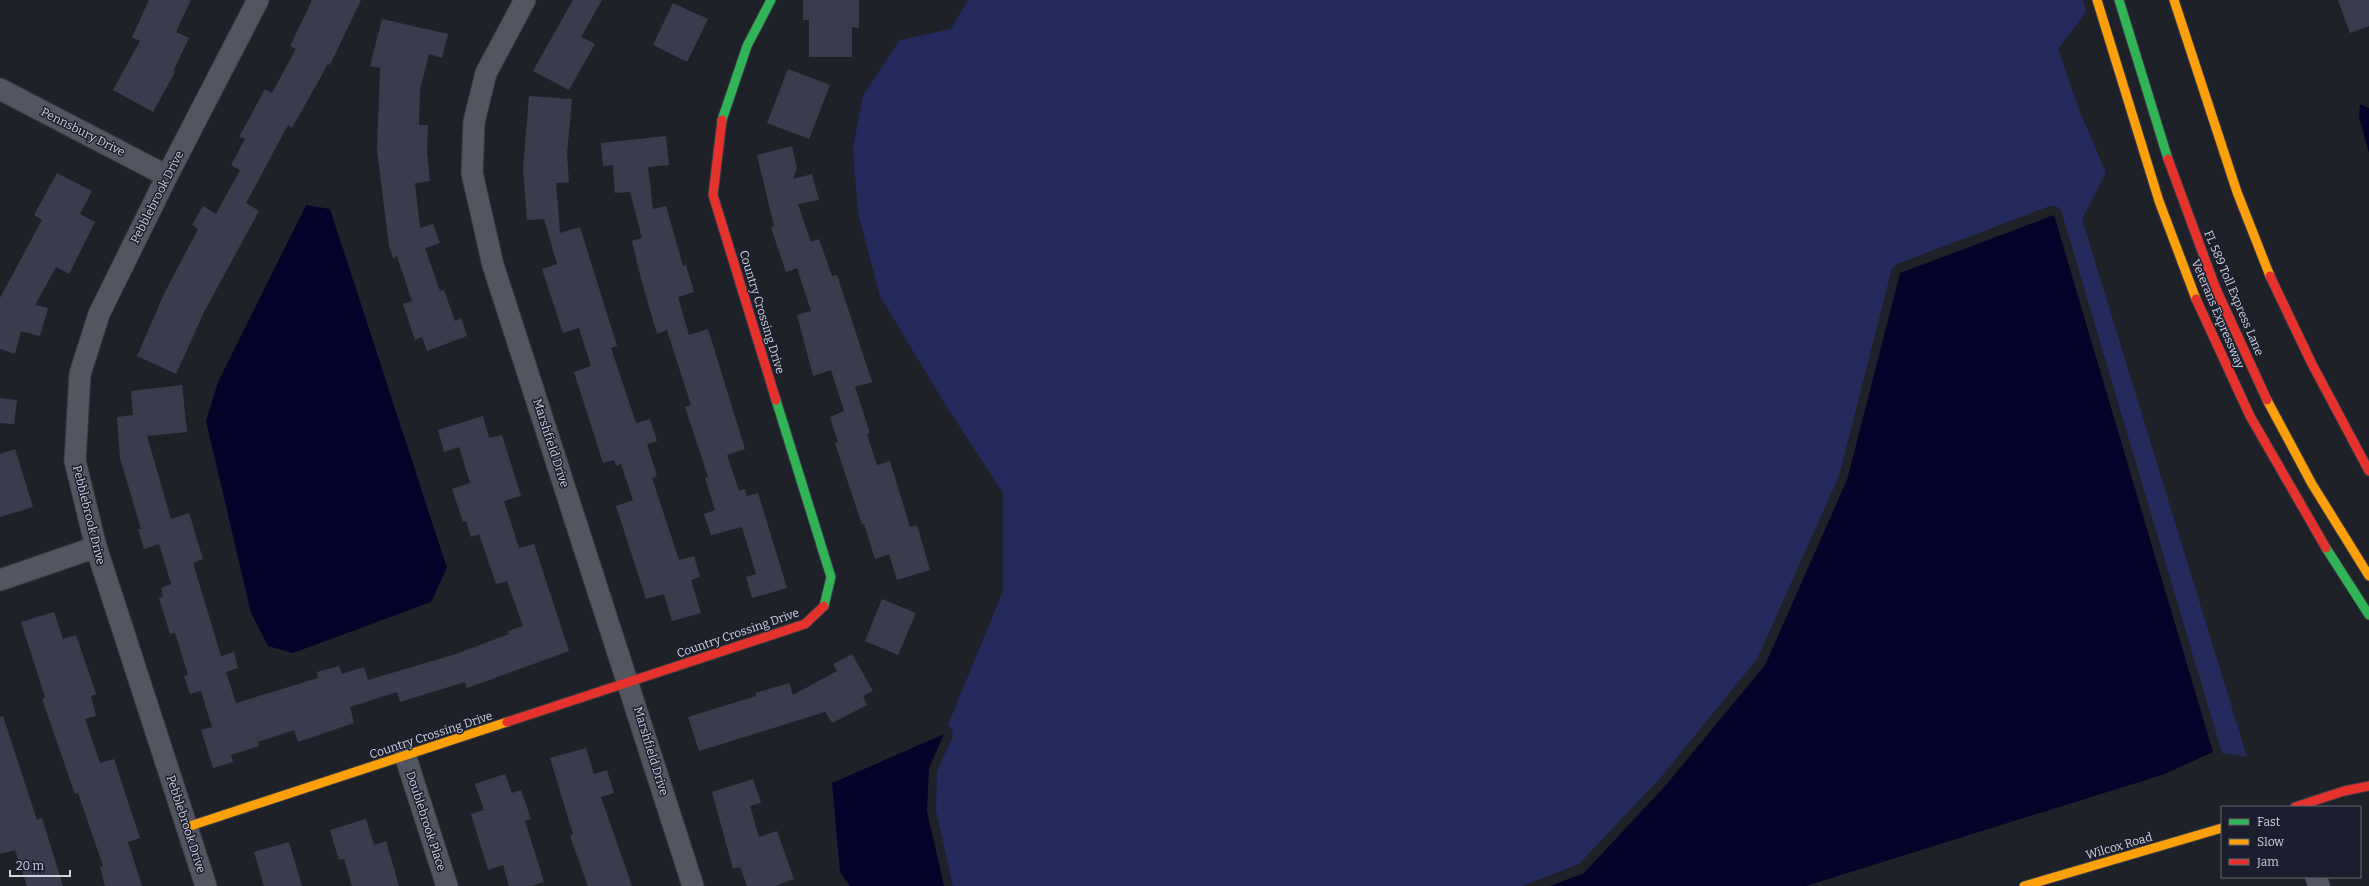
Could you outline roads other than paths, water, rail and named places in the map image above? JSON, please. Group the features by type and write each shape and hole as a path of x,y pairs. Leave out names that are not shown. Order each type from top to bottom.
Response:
{"main road":[{"name":"Country Crossing Drive","path":"187,827 805,624 825,605 831,577 713,196 720,125 747,46 771,0"},
{"name":"Veterans Expressway","path":"2097,0 2160,202 2210,330 2282,477 2342,576 2369,615"},
{"name":"FL 589 Toll Express Lane","path":"2119,0 2178,188 2230,319 2261,388 2301,465 2369,576"},
{"path":"2174,0 2232,178 2261,254 2296,331 2369,471"},
{"path":"2298,806 2344,791 2369,786"},
{"name":"Wilcox Road","path":"2024,886 2221,828"}],"street":[{"name":"Pebblebrook Drive","path":"206,886 96,547 76,461 80,374 99,314 167,176 258,0"},
{"name":"Marshfield Drive","path":"525,0 486,73 474,122 472,173 493,264 629,683 693,886"},
{"name":"Pennsbury Drive","path":"0,89 167,176"},
{"path":"0,580 96,547"},
{"name":"Doublebrook Place","path":"405,755 447,886"}]}
